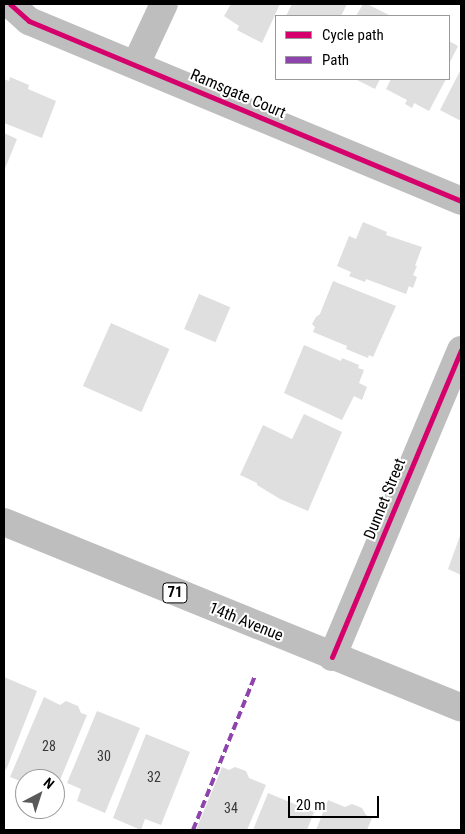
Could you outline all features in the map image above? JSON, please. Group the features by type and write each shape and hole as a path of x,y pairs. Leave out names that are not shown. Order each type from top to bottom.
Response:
{"street":[{"name":"Ramsgate Court","path":"10,4 29,21 461,201"},
{"path":"136,64 164,4"},
{"name":"Dunnet Street","path":"332,657 461,350"},
{"name":"14th Avenue","path":"4,522 461,708"}],"building":[{"path":"231,4 280,4 262,43 237,30 239,26 224,16"},
{"path":"292,4 347,4 342,15 286,15"},
{"path":"363,4 367,4 389,15 357,15"},
{"path":"450,42 458,46 450,62"},
{"path":"461,69 461,121 440,110"},
{"path":"10,77 29,85 28,89 56,101 42,138 4,123 4,79 9,81"},
{"path":"357,80 380,80 375,89"},
{"path":"390,80 445,80 429,111 414,103 412,108 405,104 407,100 386,89"},
{"path":"4,133 17,139 4,171"},
{"path":"363,222 387,232 386,235 422,247 413,275 417,277 413,288 409,286 406,294 366,279 365,282 349,276 351,272 337,266 349,236 356,239"},
{"path":"333,281 396,306 373,357 369,355 368,358 346,349 347,346 313,332 315,327 312,324 320,314"},
{"path":"199,294 230,307 215,342 184,329"},
{"path":"111,323 169,349 141,412 83,386"},
{"path":"304,345 341,361 342,358 359,365 358,368 364,370 359,383 367,387 362,400 354,396 342,420 284,393"},
{"path":"304,414 342,432 308,511 280,499 257,485 257,483 240,475 263,425 292,439"},
{"path":"461,533 461,575 448,569"},
{"path":"4,677 37,691 6,770 4,769"},
{"path":"44,697 60,705 66,701 78,706 81,713 87,715 65,769 15,769 15,779 10,777"},
{"path":"97,711 140,728 105,813 77,801 81,789 67,783"},
{"path":"146,734 190,752 161,825 145,819 141,830 113,818"},
{"path":"222,767 229,770 235,767 246,771 249,778 266,785 247,830 196,830"},
{"path":"268,793 314,812 307,830 253,830"},
{"path":"328,800 345,807 352,804 362,808 366,815 372,818 367,830 316,830"}],"marked path":[{"path":"193,830 255,676"}],"cycle path":[{"path":"10,4 29,21 461,201"},
{"path":"332,657 461,350"}]}
